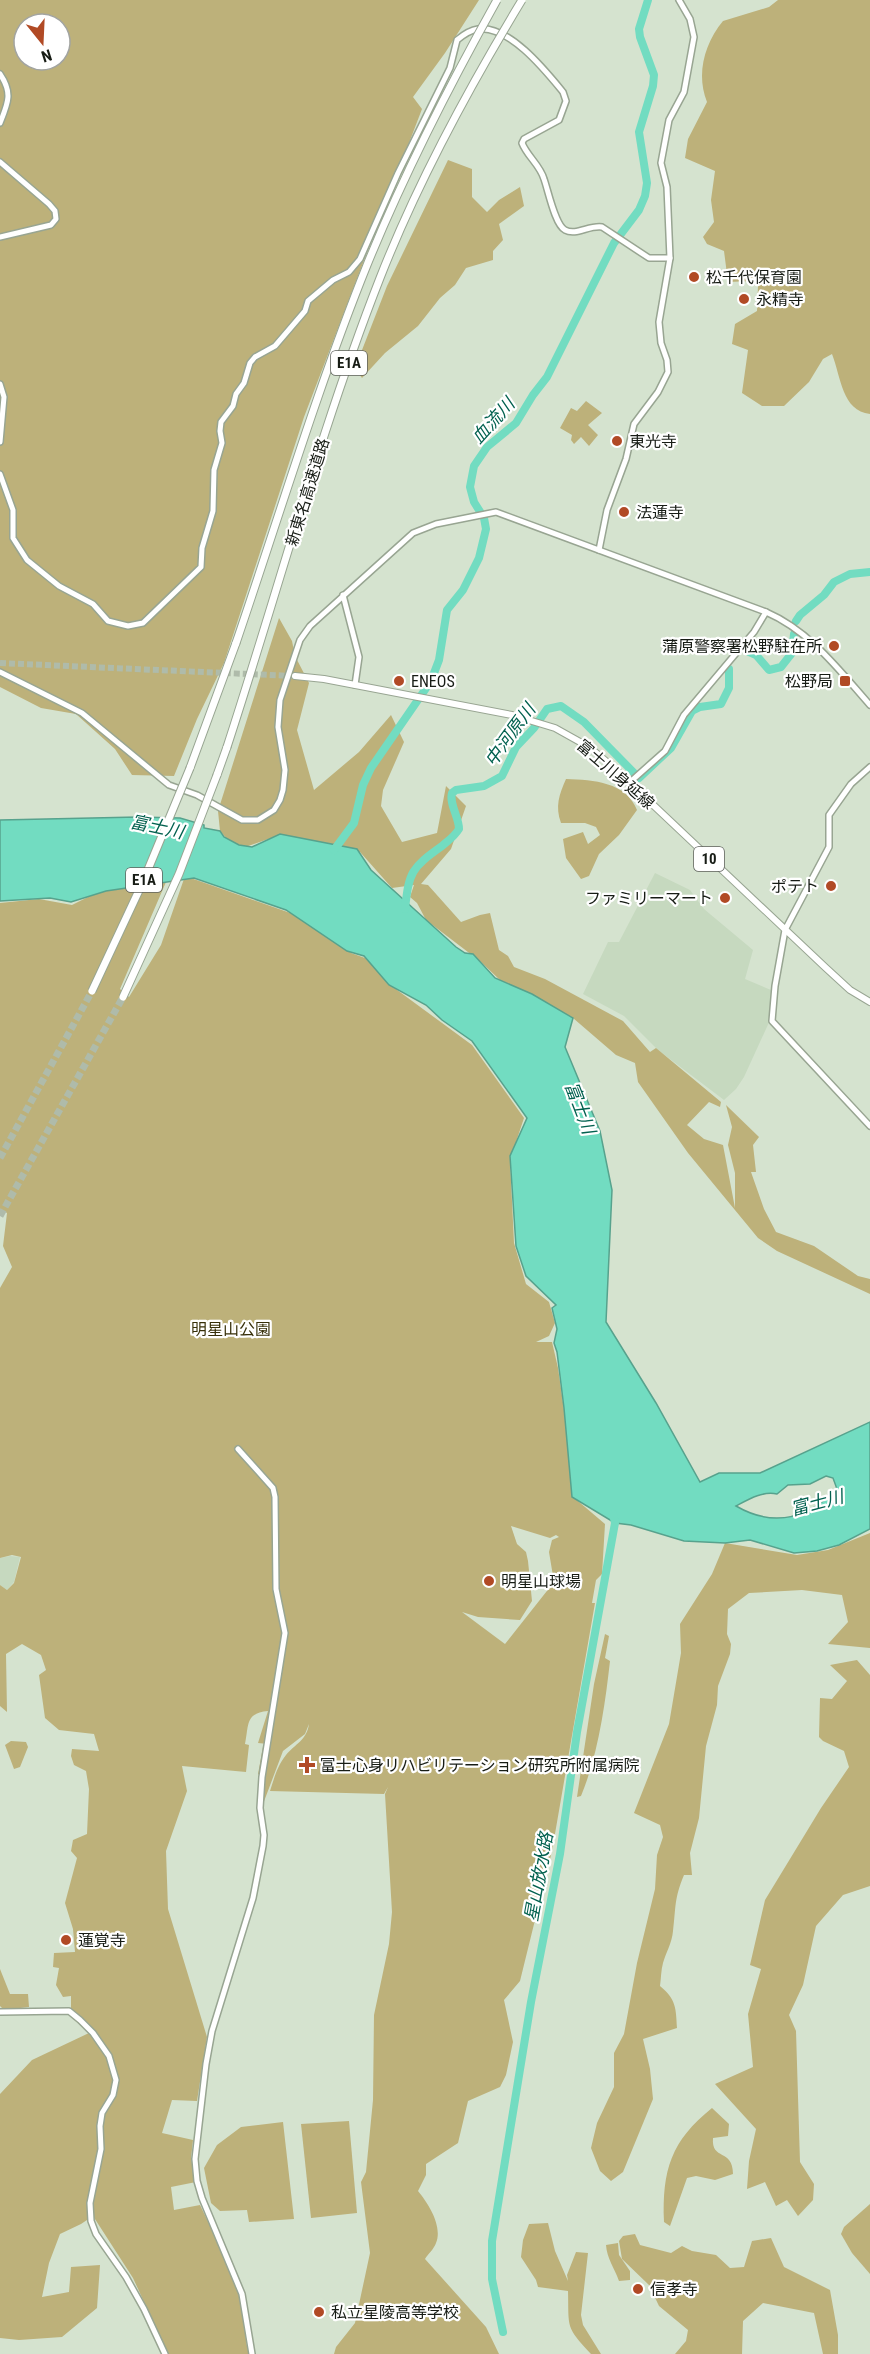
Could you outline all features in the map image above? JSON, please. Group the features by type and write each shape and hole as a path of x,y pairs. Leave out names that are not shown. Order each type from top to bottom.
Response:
{"highway":[{"name":"新東名高速道路","path":"92,991 142,884 190,768 236,643 306,430 368,263 436,114 497,0"},
{"name":"新東名高速道路","path":"123,997 179,874 217,775 277,592 336,397 381,277 419,189 478,73 522,0"}],"main road":[{"name":"富士川身延線","path":"295,676 355,685 535,721 574,737 631,782 850,990 870,1002"}],"street":[{"path":"599,550 607,510 626,459 634,424 658,392 668,372 668,360 661,343 659,322 670,258 667,187 661,163 669,120 684,92 694,37 690,20 679,0"},
{"path":"0,474 13,510 13,538 27,560 59,586 93,604 108,621 128,627 143,623 154,613 201,567 202,548 213,511 214,470 222,443 220,431 222,422 244,383 250,363 255,357 275,346 305,311 308,301 333,280 349,272 360,259 398,172 450,68 457,40 476,29 495,30 509,38 563,92 566,101 559,120 524,139 522,143 524,150 542,173 559,225 568,232 575,232 593,225 602,227 649,258 670,258"},
{"path":"0,74 8,86 9,96 0,123"},
{"path":"0,162 49,204 55,212 56,219 51,225 0,237"},
{"path":"0,384 4,397 0,442"},
{"path":"0,672 82,712 169,785 197,795 242,820 258,820 274,810 283,790 285,770 278,727 280,700 300,640 314,622 413,533 436,524 486,512 505,514 766,612 791,624 803,633 870,705"},
{"path":"343,595 359,657 355,685"},
{"path":"631,782 665,751 684,715 754,632 766,612"},
{"path":"870,767 851,784 829,815 829,847 785,930 775,987 772,1021 870,1126"},
{"path":"238,1449 273,1488 276,1588 285,1633 262,1777 263,1846 253,1898 212,2031 195,2159 197,2181 202,2198 242,2294 252,2354"},
{"path":"0,2012 69,2011 93,2033 109,2056 116,2087 114,2095 102,2113 101,2149 90,2203 91,2221 96,2234 140,2301 165,2354"}],"shaded area":[{"path":"655,873 690,890 704,909 753,950 745,979 771,990 771,1018 744,1077 736,1089 724,1100 658,1050 624,1016 583,994 608,942 619,942"},
{"path":"20,1557 14,1582 7,1590 0,1585 0,1558"}],"green space":[{"path":"0,0 479,0 413,97 422,109 304,417 224,663 197,719 174,776 132,775 115,749 76,714 41,708 0,687"},
{"path":"778,0 870,0 870,414 861,412 848,400 832,354 823,359 809,382 784,406 762,406 742,393 748,350 732,344 735,324 757,311 758,286 752,281 728,282 724,251 707,244 703,237 714,222 711,200 715,171 685,158 688,139 707,102 702,71 707,50 716,30 723,21 769,7"},
{"path":"448,160 472,169 472,197 487,212 499,200 520,187 524,206 499,224 503,240 493,251 493,260 466,268 455,285 440,298 418,326 385,353 362,378 355,368 387,286"},
{"path":"586,401 602,413 588,425 598,435 589,446 581,437 574,444 571,440 572,435 560,428 571,408 577,411"},
{"path":"279,618 292,641 295,656 309,683 297,730 314,790 359,752 391,715 404,742 383,790 381,806 402,842 437,833 446,786 466,806 451,849 421,884 428,885 461,922 490,913 499,950 508,956 514,967 545,979 623,1021 650,1052 656,1048 721,1102 720,1107 709,1102 687,1125 704,1139 723,1145 735,1208 735,1173 728,1145 732,1127 726,1105 759,1137 753,1145 756,1172 751,1172 764,1209 776,1232 814,1246 858,1276 870,1279 870,1294 777,1251 758,1238 688,1153 638,1082 635,1063 616,1055 573,1018 501,981 481,962 426,920 417,903 410,897 414,885 392,888 360,852 274,837 237,850 220,831 218,811"},
{"path":"566,779 608,784 625,793 637,810 619,835 599,854 589,876 581,879 566,858 563,839 583,832 588,844 600,835 596,827 585,823 561,823 558,811 559,801"},
{"name":"明星山公園","path":"185,876 296,915 351,953 365,958 393,987 472,1045 524,1118 510,1160 514,1243 526,1284 549,1302 555,1323 549,1336 536,1342 552,1342 566,1423 572,1496 605,1524 602,1574 596,1580 592,1603 595,1603 552,1851 520,1981 504,2000 513,2042 506,2075 500,2087 468,2101 458,2143 426,2164 426,2175 418,2191 430,2208 438,2229 435,2245 425,2259 486,2327 499,2354 334,2354 336,2347 355,2323 370,2253 361,2182 366,2172 373,2100 374,2015 389,1944 392,1912 385,1794 388,1787 384,1794 270,1791 280,1764 303,1738 308,1729 309,1724 305,1734 283,1751 263,1804 262,1777 258,1774 263,1747 268,1744 258,1743 268,1711 255,1714 249,1721 245,1744 249,1745 246,1772 182,1766 187,1791 166,1851 168,1909 207,2037 197,2101 172,2100 162,2133 193,2140 191,2158 196,2182 171,2187 174,2210 200,2205 225,2255 240,2295 249,2354 168,2354 133,2278 93,2216 60,2234 49,2263 42,2297 69,2292 71,2267 100,2265 97,2308 62,2337 19,2340 0,2338 0,2094 32,2060 89,2033 71,2017 71,1996 63,1997 56,1985 59,1968 53,1967 54,1953 75,1952 73,1929 65,1903 77,1858 71,1851 73,1840 87,1834 89,1789 86,1771 74,1765 71,1756 72,1749 99,1751 94,1734 59,1730 45,1718 39,1675 46,1670 41,1655 22,1644 6,1654 7,1712 0,1706 0,1585 7,1590 14,1583 21,1557 12,1555 0,1558 0,1288 12,1267 3,1246 7,1213 0,1209 0,903 39,899 72,905 104,889 166,882 120,989 129,997 161,945","holes":["511,1526 550,1538 556,1535 559,1537 552,1540 549,1552 554,1582 505,1644 462,1612 478,1617 520,1620 532,1601 526,1552 517,1544"]},
{"path":"870,1533 870,1648 828,1644 848,1622 842,1595 802,1590 749,1593 728,1609 727,1634 731,1644 730,1654 718,1686 717,1705 706,1746 699,1818 690,1853 692,1875 684,1875 678,1890 672,1935 661,1972 660,1986 674,2004 677,2028 643,2039 650,2069 653,2099 623,2172 611,2181 600,2171 591,2148 597,2123 614,2087 614,2053 624,2034 637,1963 655,1889 657,1855 663,1837 660,1825 634,1813 669,1724 681,1653 680,1624 712,1574 725,1543 797,1555 828,1550"},
{"path":"605,1634 609,1636 605,1658 610,1661 603,1713 592,1764 581,1796 577,1797 594,1684"},
{"path":"857,1660 870,1675 870,1886 843,1895 816,1926 803,1985 789,2015 796,2031 800,2162 814,2184 813,2200 798,2216 787,2200 776,2206 765,2182 747,2189 749,2161 756,2129 715,2084 753,2067 748,2014 761,1969 750,1965 765,1900 849,1767 844,1751 819,1737 820,1698 832,1699 847,1681 830,1665"},
{"path":"11,1741 26,1742 28,1747 20,1767 14,1769 5,1745"},
{"path":"0,1969 10,1994 28,1994 29,2007 4,2010 0,2006"},
{"path":"712,2108 729,2124 728,2136 713,2138 713,2145 718,2153 730,2161 733,2174 715,2180 696,2176 687,2178 670,2226 664,2222 667,2172 678,2145 687,2132"},
{"path":"349,2121 357,2213 311,2218 301,2124"},
{"path":"283,2122 294,2219 249,2222 247,2210 220,2211 211,2203 204,2168 217,2145 241,2127"},
{"path":"870,2204 870,2274 852,2253 841,2234 844,2227"},
{"path":"548,2223 555,2251 568,2281 567,2275 576,2252 588,2253 581,2315 583,2325 601,2354 591,2354 573,2332 569,2320 568,2291 538,2287 521,2257 523,2240 529,2224"},
{"path":"635,2234 640,2245 671,2253 682,2246 692,2251 716,2255 730,2268 744,2267 752,2241 771,2238 784,2267 830,2290 838,2335 838,2354 823,2354 814,2313 763,2303 743,2321 742,2354 675,2354 686,2341 688,2330 659,2306 649,2285 622,2259 619,2241 623,2236"},
{"path":"618,2243 619,2255 630,2271 630,2280 619,2281 608,2255 606,2245"}],"water":[{"name":"富士川","path":"180,818 204,825 204,828 220,831 224,837 239,845 252,847 280,834 357,849 371,870 456,947 465,953 473,954 495,978 532,994 573,1018 565,1047 600,1131 612,1190 606,1322 656,1403 700,1482 719,1473 760,1473 870,1422 870,1529 839,1545 817,1551 794,1553 750,1540 725,1543 684,1541 631,1525 615,1523 572,1497 564,1408 554,1343 557,1329 552,1308 556,1305 526,1276 516,1246 510,1156 527,1118 472,1041 442,1020 426,1005 389,985 364,956 347,951 286,910 194,878 106,891 71,902 50,898 0,901 0,820","holes":["826,1476 833,1478 837,1489 826,1499 790,1517 764,1517 736,1506 761,1495 777,1494 788,1485 810,1484"]}],"waterway":[{"name":"血流川","path":"334,850 354,823 363,785 371,768 431,681 439,660 447,610 463,590 479,558 486,529 484,518 474,502 470,487 474,466 487,447 516,423 547,377 614,243 639,210 645,196 647,183 639,132 653,86 654,75 639,29 648,0"},
{"name":"中河原川","path":"796,621 824,595 834,582 850,574 870,572"},
{"name":"中河原川","path":"747,651 756,655 769,670 781,667 792,653 794,634"},
{"name":"中河原川","path":"405,909 413,872 459,829 452,793 456,790 484,786 502,776 516,747 534,728 547,709 561,706 584,722 639,778 671,748 692,711 700,707 721,704 729,688 729,669"},
{"name":"星山放水路","path":"503,2332 492,2279 492,2241 531,2002 560,1854 577,1732 615,1523 613,1514"}],"tunnel":[{"path":"0,663 293,676"},
{"path":"0,1158 92,991"},
{"path":"0,1216 123,997"}],"place":[{"name":"松千代保育園","path":"694,277"},
{"name":"永精寺","path":"744,299"},
{"name":"東光寺","path":"617,441"},
{"name":"法蓮寺","path":"624,512"},
{"name":"蒲原警察署松野駐在所","path":"834,646"},
{"name":"ENEOS","path":"399,681"},
{"name":"松野局","path":"845,681"},
{"name":"ポテト","path":"831,886"},
{"name":"ファミリーマート","path":"725,898"},
{"name":"明星山球場","path":"489,1581"},
{"name":"富士心身リハビリテーション研究所附属病院","path":"307,1765"},
{"name":"蓮覚寺","path":"66,1940"},
{"name":"信孝寺","path":"638,2289"},
{"name":"私立星陵高等学校","path":"319,2312"}]}
